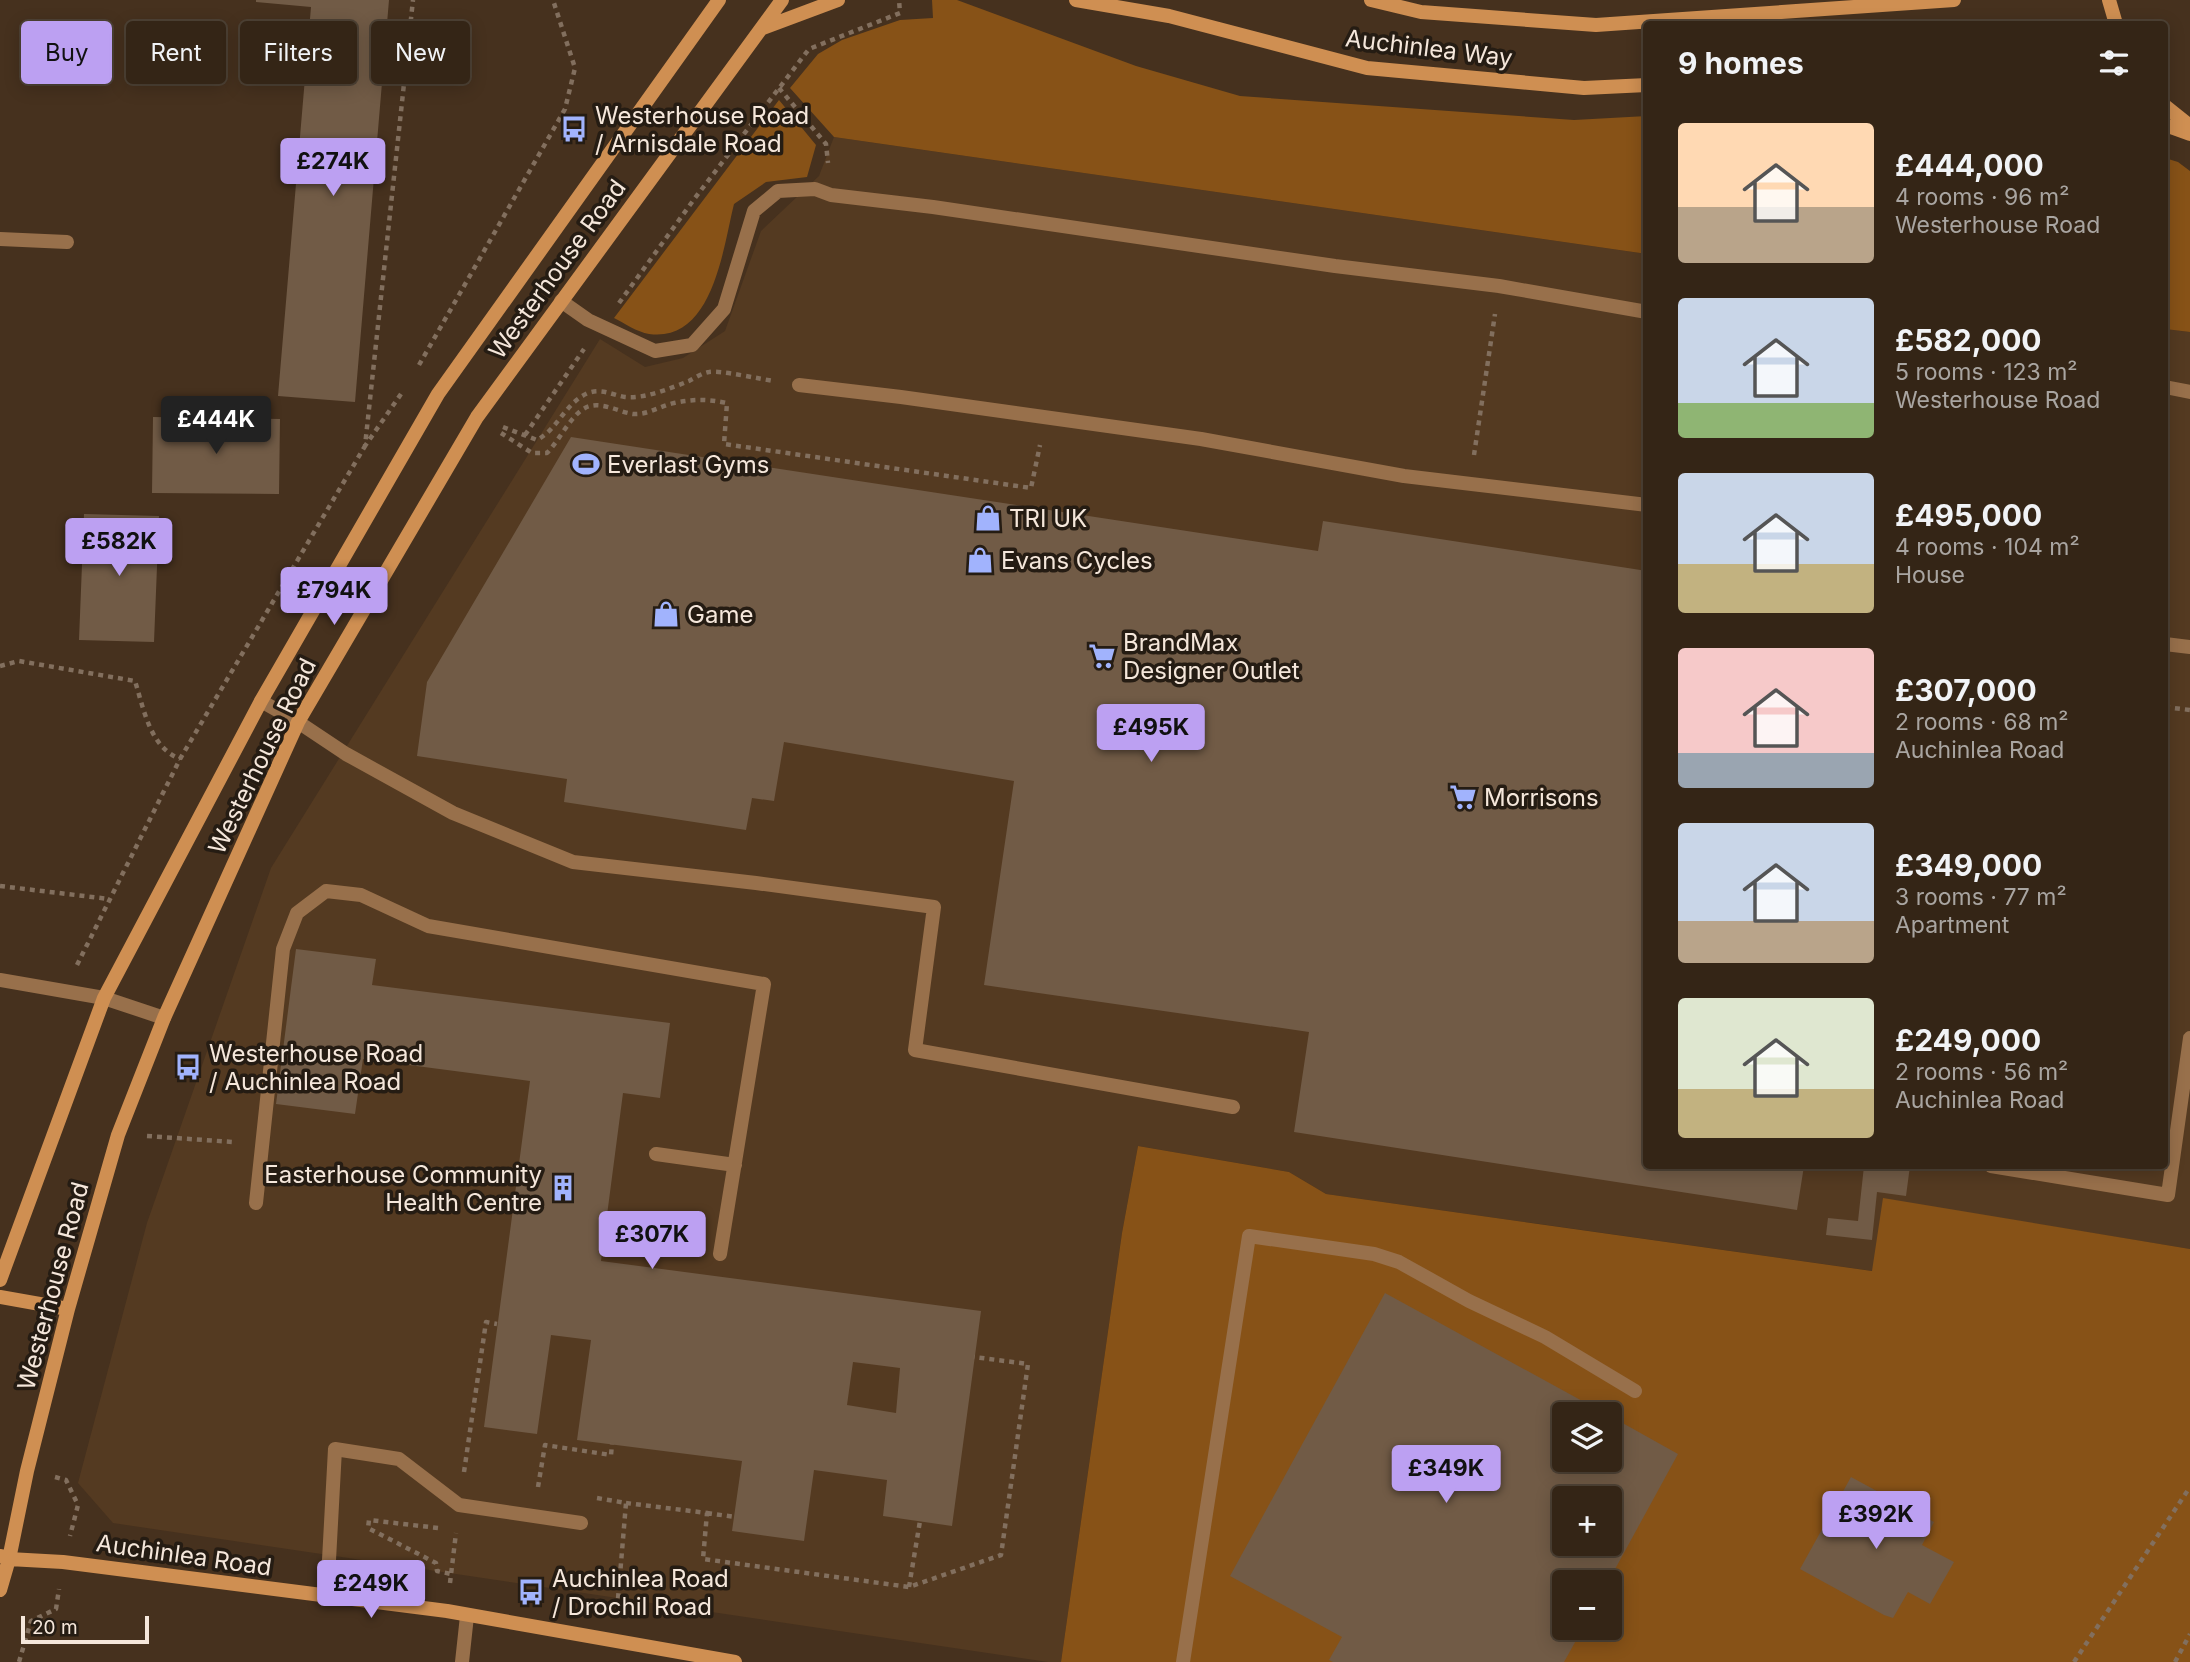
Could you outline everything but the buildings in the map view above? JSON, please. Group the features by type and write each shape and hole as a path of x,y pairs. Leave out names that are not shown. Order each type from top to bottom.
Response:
{"street":[{"name":"Westerhouse Road","path":"0,1280 104,998 261,701 438,394 719,0"},
{"name":"Westerhouse Road","path":"0,1590 4,1557 68,1309 118,1135 164,1018 298,722 477,417 782,0"},
{"path":"761,29 838,0"},
{"path":"1076,0 1169,16"},
{"path":"1138,0 1169,16"},
{"name":"Auchinlea Way","path":"1371,0 1421,12 1596,25 1643,22"},
{"name":"Auchinlea Way","path":"1653,21 1954,0"},
{"path":"2109,0 2115,21"},
{"name":"Auchinlea Way","path":"1169,16 1367,68 1584,88 1643,85"},
{"path":"2168,108 2190,126"},
{"path":"2168,126 2190,134"},
{"path":"561,301 588,320 655,351 692,345 724,309 754,211 778,191 815,189 831,195 933,207 1335,266 1499,286 1643,311"},
{"path":"0,239 67,242"},
{"path":"799,385 1046,416 1201,439 1404,476 1643,505"},
{"path":"2168,388 2190,392"},
{"path":"2168,644 2190,647"},
{"path":"261,701 346,754 453,813 573,862 934,907 915,1051 1233,1107"},
{"path":"256,1203 283,949 297,912 326,891 361,895 428,926 764,984 720,1254"},
{"path":"0,980 104,998 164,1018"},
{"path":"2009,1169 2168,1195 2190,1038"},
{"path":"656,1154 735,1165"},
{"path":"1183,1662 1249,1237 1374,1254 1399,1262 1469,1301 1545,1337 1635,1391"},
{"path":"0,1297 68,1309"},
{"path":"327,1597 335,1449 399,1459 459,1505 581,1523"},
{"name":"Auchinlea Road","path":"4,1557 63,1562 447,1611 735,1662"},
{"path":"462,1662 467,1616"}],"path":[{"path":"365,446 413,0"},
{"path":"65,992 80,956 180,759 365,446 412,377 565,109 575,68 553,0"},
{"path":"525,435 573,362 808,49 900,13 899,0"},
{"path":"779,88 826,145 831,195"},
{"path":"1470,483 1499,286"},
{"path":"477,417 537,440 547,435 579,398 591,392 608,391 625,397 642,395 676,386 709,372 799,385"},
{"path":"412,377 438,394"},
{"path":"477,417 532,453 547,453 586,407 601,406 634,414 702,398 727,403 724,444 1031,488 1046,416"},
{"path":"0,666 19,661 135,681 153,735 170,755 180,759"},
{"path":"2168,706 2190,710"},
{"path":"0,886 109,899"},
{"path":"118,1135 262,1144"},
{"path":"456,1530 369,1520 368,1528 436,1563 437,1571 451,1574 486,1322 497,1324"},
{"path":"707,1513 703,1559 909,1587 1001,1555 1028,1364 974,1357"},
{"path":"538,1488 545,1446 611,1455 612,1444"},
{"path":"2074,1662 2190,1487"},
{"path":"626,1503 735,1517"},
{"path":"909,1587 920,1521"},
{"path":"2175,1662 2190,1634"}],"shaded area":[{"path":"932,0 957,0 1136,66 1240,96 1574,120 1643,116 1643,253 834,137 790,88 818,54 842,40 900,20 933,18"},
{"path":"779,100 816,145 807,177 766,182 734,204 711,289 688,324 671,333 649,334 614,318"},
{"path":"834,137 1643,253 1643,1169 2168,1169 2168,329 2190,332 2190,1249 1884,1199 1873,1271 1326,1194 1289,1172 1138,1146 1122,1233 1061,1662 113,1523 78,1483 147,1223 271,868 600,339 645,367 683,358 725,331 761,231 819,176"},
{"path":"2168,159 2178,162 2190,171 2190,332 2168,329"},
{"path":"1138,1146 1289,1172 1326,1194 1872,1271 1883,1198 2190,1249 2190,1662 1061,1662 1122,1233"}],"place":[{"name":"Westerhouse Road / Arnisdale Road","path":"574,129"},
{"name":"Everlast Gyms","path":"586,464"},
{"name":"TRI UK","path":"988,518"},
{"name":"Evans Cycles","path":"980,560"},
{"name":"Game","path":"666,614"},
{"name":"BrandMax Designer Outlet","path":"1102,656"},
{"name":"Morrisons","path":"1463,797"},
{"name":"Westerhouse Road / Auchinlea Road","path":"188,1067"},
{"name":"Easterhouse Community Health Centre","path":"563,1188"},
{"name":"Auchinlea Road / Drochil Road","path":"531,1592"}]}
